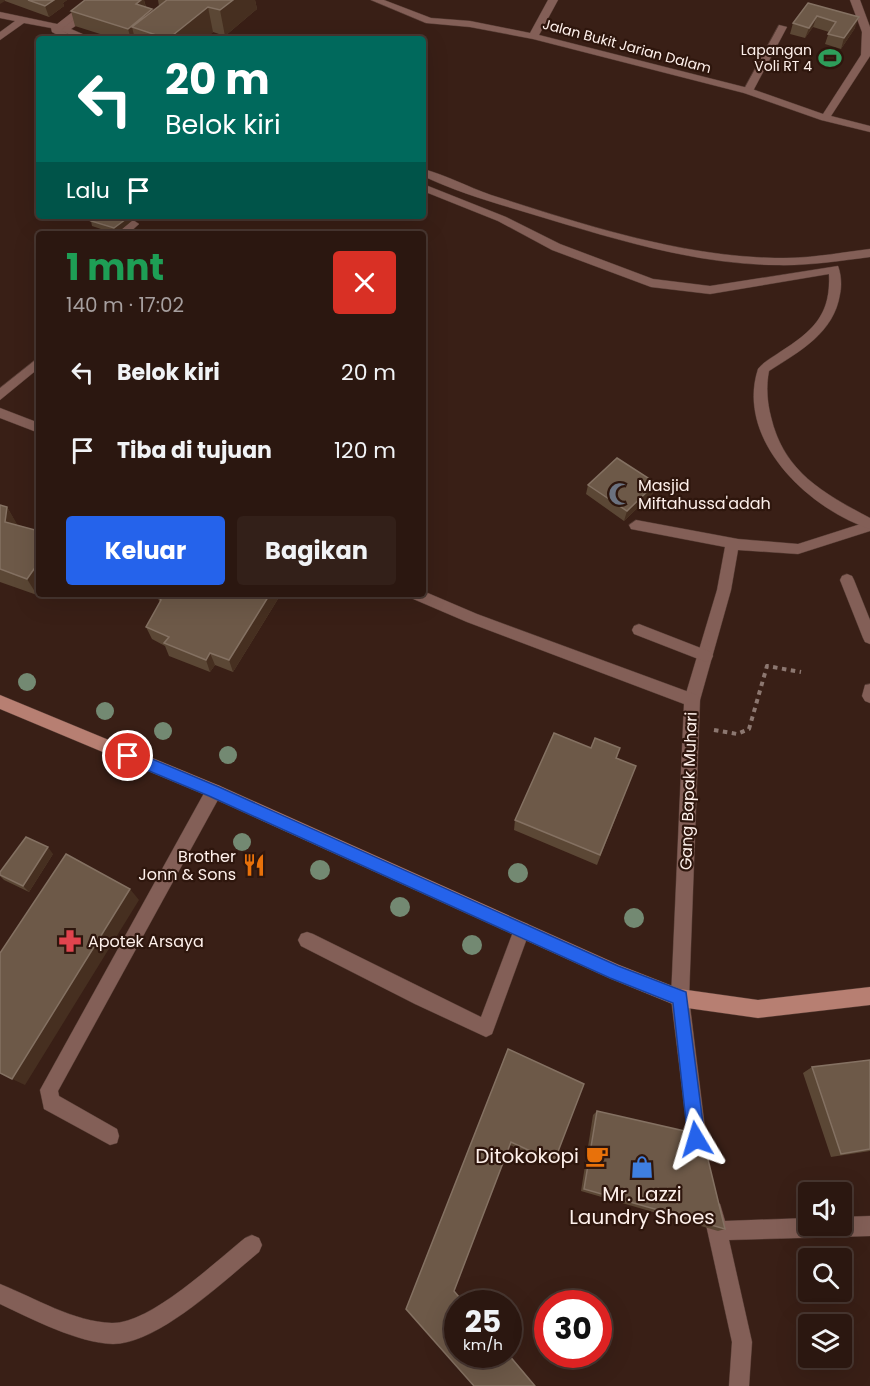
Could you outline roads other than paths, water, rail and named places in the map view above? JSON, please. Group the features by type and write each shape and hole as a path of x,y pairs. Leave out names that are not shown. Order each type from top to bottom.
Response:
{"main road":[{"path":"0,702 214,791 615,972 680,998 758,1009 870,996"}],"street":[{"path":"66,36 55,30 94,0"},
{"path":"81,36 64,30 99,6 126,0"},
{"name":"Jalan Bukit Jarian Dalam","path":"376,0 429,21 471,24 533,36 748,92 825,118 870,129"},
{"path":"533,36 553,0"},
{"path":"825,118 866,55 867,32 855,0"},
{"path":"0,15 58,27"},
{"path":"0,37 22,20"},
{"path":"748,92 782,27"},
{"path":"426,173 458,189 597,231 675,251 763,261 870,253"},
{"path":"426,188 502,219 556,247 651,283 710,290 834,269 833,301 828,317 816,335 764,369 761,377 762,405 765,426 780,458 797,480 818,496 870,525"},
{"path":"125,231 133,224"},
{"path":"0,394 36,364"},
{"path":"0,413 36,427"},
{"path":"636,525 738,544 798,549 870,525"},
{"name":"Gang Bapak Muhari","path":"704,1173 696,1139 680,998 690,725 692,700 724,590 729,553 732,547 738,544"},
{"path":"848,580 870,638"},
{"path":"423,597 472,618 692,700"},
{"path":"639,630 706,657"},
{"path":"870,690 870,696"},
{"path":"110,1136 51,1102 49,1090 214,791"},
{"path":"307,940 486,1028 522,930"},
{"path":"710,1196 742,1342 739,1386"},
{"path":"718,1231 870,1226"},
{"path":"0,1294 89,1329 121,1334 156,1320 252,1245"}],"place":[{"name":"Lapangan Voli RT 4","path":"830,58"},
{"name":"Masjid Miftahussa'adah","path":"620,494"},
{"name":"Brother Jonn & Sons","path":"254,865"},
{"name":"Apotek Arsaya","path":"70,941"},
{"name":"Ditokokopi","path":"597,1156"},
{"name":"Mr. Lazzi Laundry Shoes","path":"642,1167"}]}
